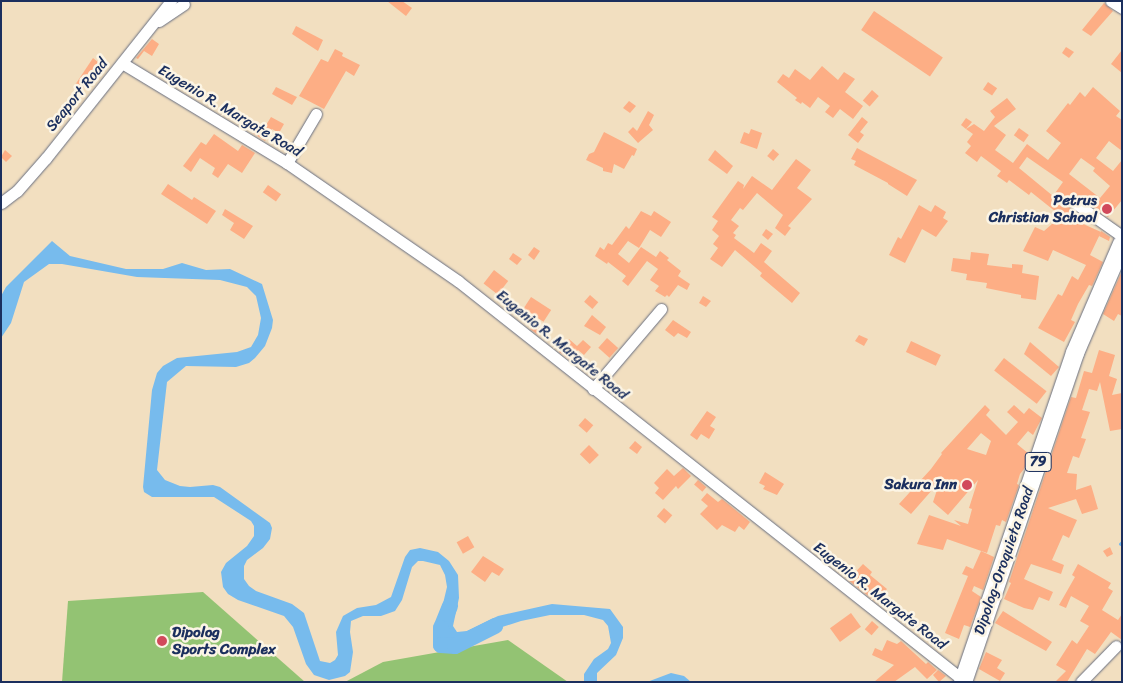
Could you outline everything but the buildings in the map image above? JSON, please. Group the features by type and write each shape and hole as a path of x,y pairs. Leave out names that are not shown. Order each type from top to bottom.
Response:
{"main road":[{"name":"Dipolog-Oroquieta Road","path":"963,681 1075,353 1122,244"}],"street":[{"name":"Seaport Road","path":"1,203 16,191 46,158 171,1"},
{"path":"1111,1 1122,8"},
{"path":"150,28 184,4"},
{"name":"Eugenio R. Margate Road","path":"122,63 287,163 458,281 963,681"},
{"path":"287,163 316,114"},
{"path":"1075,203 1122,236"},
{"path":"593,389 661,309"},
{"path":"1082,682 1116,646"}],"green space":[{"name":"Dipolog Sports Complex","path":"203,592 305,682 62,682 68,601"},
{"path":"508,640 568,682 345,682 383,662"}],"water":[{"path":"52,241 70,256 126,269 163,269 182,263 206,270 230,269 262,284 273,320 265,346 255,358 249,363 236,367 186,366 167,382 157,470 165,480 180,486 213,485 220,487 270,523 272,528 270,539 263,548 247,560 244,566 244,579 256,591 292,604 304,613 320,661 330,663 338,655 336,632 343,616 357,608 376,605 391,597 405,557 410,550 420,548 438,552 449,561 458,575 459,598 453,626 457,632 467,631 498,616 552,604 610,609 623,627 623,638 616,655 597,673 597,682 584,682 584,674 594,659 608,649 611,643 608,626 603,620 584,615 550,615 521,621 458,641 448,639 440,616 447,587 445,575 440,565 423,561 418,561 412,567 402,600 395,611 381,616 363,616 351,621 350,632 353,652 350,672 345,676 329,680 314,675 306,664 293,627 284,616 238,600 228,594 223,587 221,572 226,563 247,546 254,536 254,526 251,521 214,497 152,497 144,492 143,487 152,390 157,373 163,366 177,358 237,352 251,347 258,335 261,318 256,296 247,287 220,280 137,277 62,264 49,264 24,282 11,323 1,338 1,296 6,287"},
{"path":"671,673 684,676 691,682 647,682"}],"waterway":[{"path":"450,606 441,628 441,645 455,646 495,626"}],"place":[{"name":"Petrus Christian School","path":"1107,209"},
{"name":"Sakura Inn","path":"967,485"},
{"name":"Dipolog Sports Complex","path":"162,641"}]}
